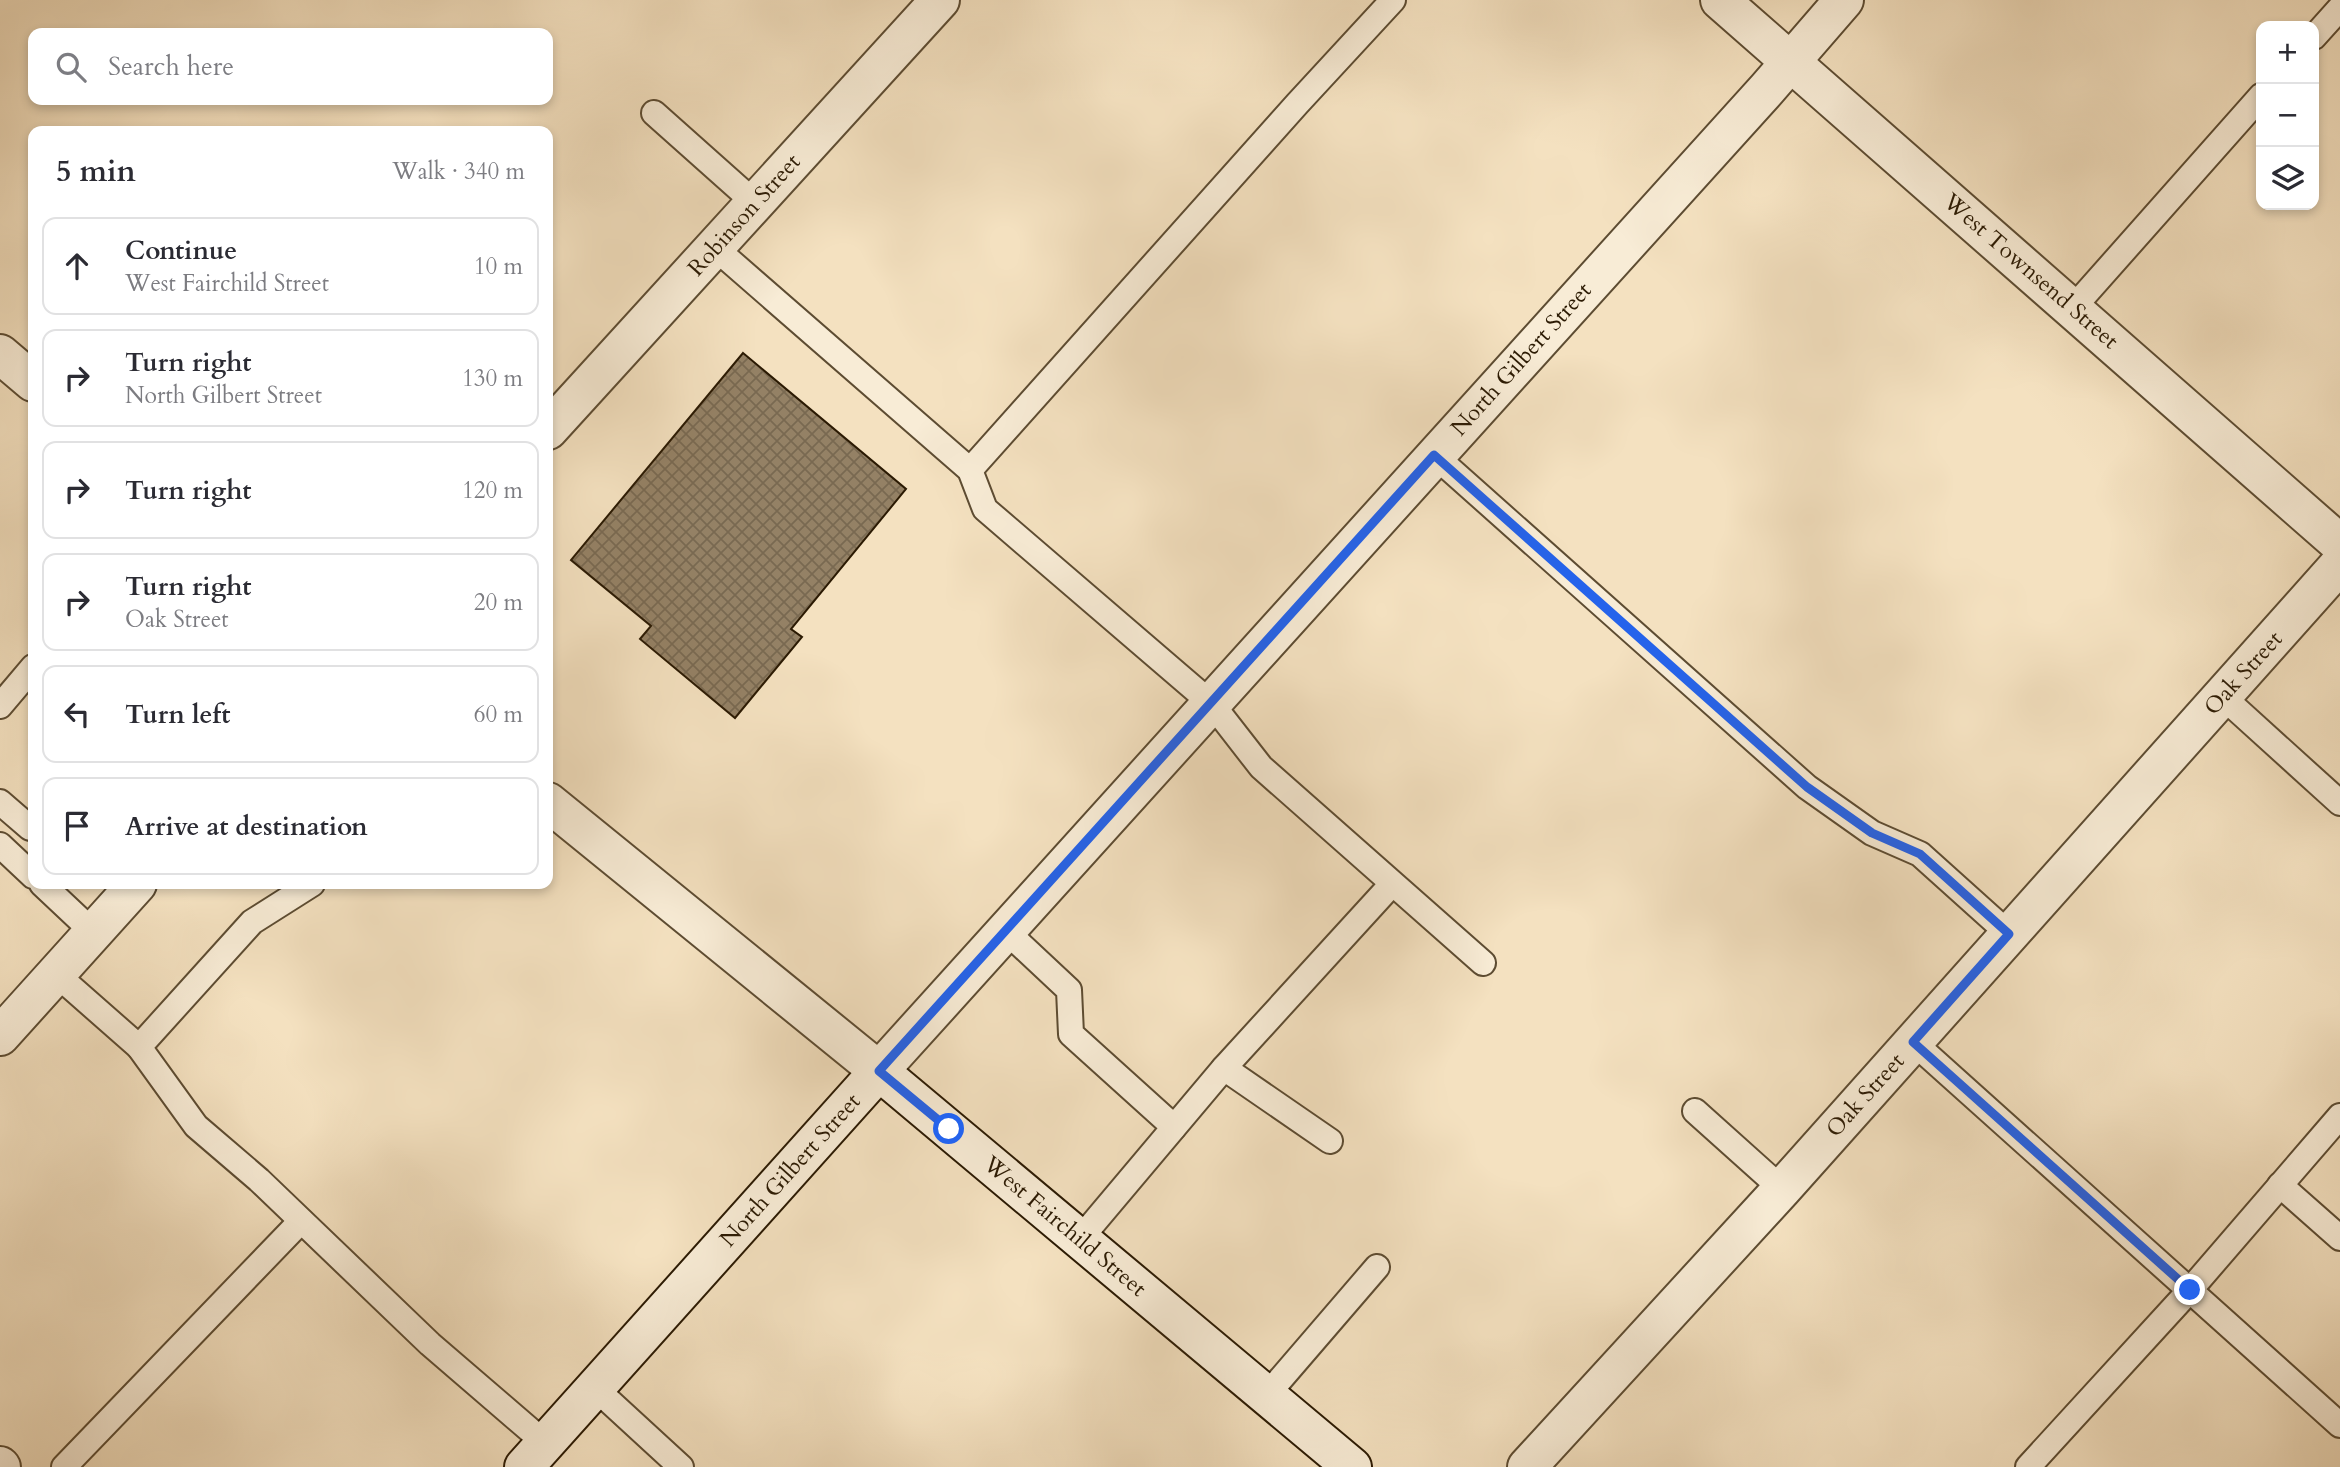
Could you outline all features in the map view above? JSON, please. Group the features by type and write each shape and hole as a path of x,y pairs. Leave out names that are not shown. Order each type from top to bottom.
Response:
{"street":[{"name":"Robinson Street","path":"553,424 940,0"},
{"name":"West Townsend Street","path":"1720,0 2340,544"},
{"name":"North Gilbert Street","path":"535,1455 1792,61 1844,0"},
{"path":"0,354 28,374"},
{"name":"Oak Street","path":"1527,1467 1782,1189 2340,564"},
{"name":"West Fairchild Street","path":"553,806 879,1071 1352,1467"},
{"path":"0,1036 132,889"}],"lane":[{"path":"970,470 1393,0"},
{"path":"2319,31 2340,8"},
{"path":"2073,308 2256,102"},
{"path":"654,113 755,203"},
{"path":"714,247 970,470 985,509 1212,705 1261,767 1483,963"},
{"path":"1434,455 1807,787 1872,833 1920,854 2009,934"},
{"path":"0,706 28,673"},
{"path":"2222,696 2340,803"},
{"path":"0,802 28,826"},
{"path":"0,845 28,871"},
{"path":"1080,1239 1224,1068 1392,884"},
{"path":"47,889 93,932"},
{"path":"139,1047 252,922 304,889"},
{"path":"1006,931 1069,990 1071,1034 1174,1127"},
{"path":"56,974 139,1047 196,1126 259,1180 430,1344 535,1455"},
{"path":"1913,1042 2340,1425"},
{"path":"1224,1068 1329,1141"},
{"path":"1695,1111 1782,1189"},
{"path":"2028,1467 2190,1290 2340,1116"},
{"path":"2280,1185 2340,1238"},
{"path":"64,1467 301,1221"},
{"path":"1266,1396 1377,1267"},
{"path":"595,1388 681,1467"}],"building":[{"path":"743,353 906,489 791,629 802,637 735,718 640,639 651,626 571,560"}],"route":[{"path":"949,1129 879,1071 1212,705 1434,455 1807,787 1872,833 1920,854 2009,934 1913,1042 2190,1290"}]}
